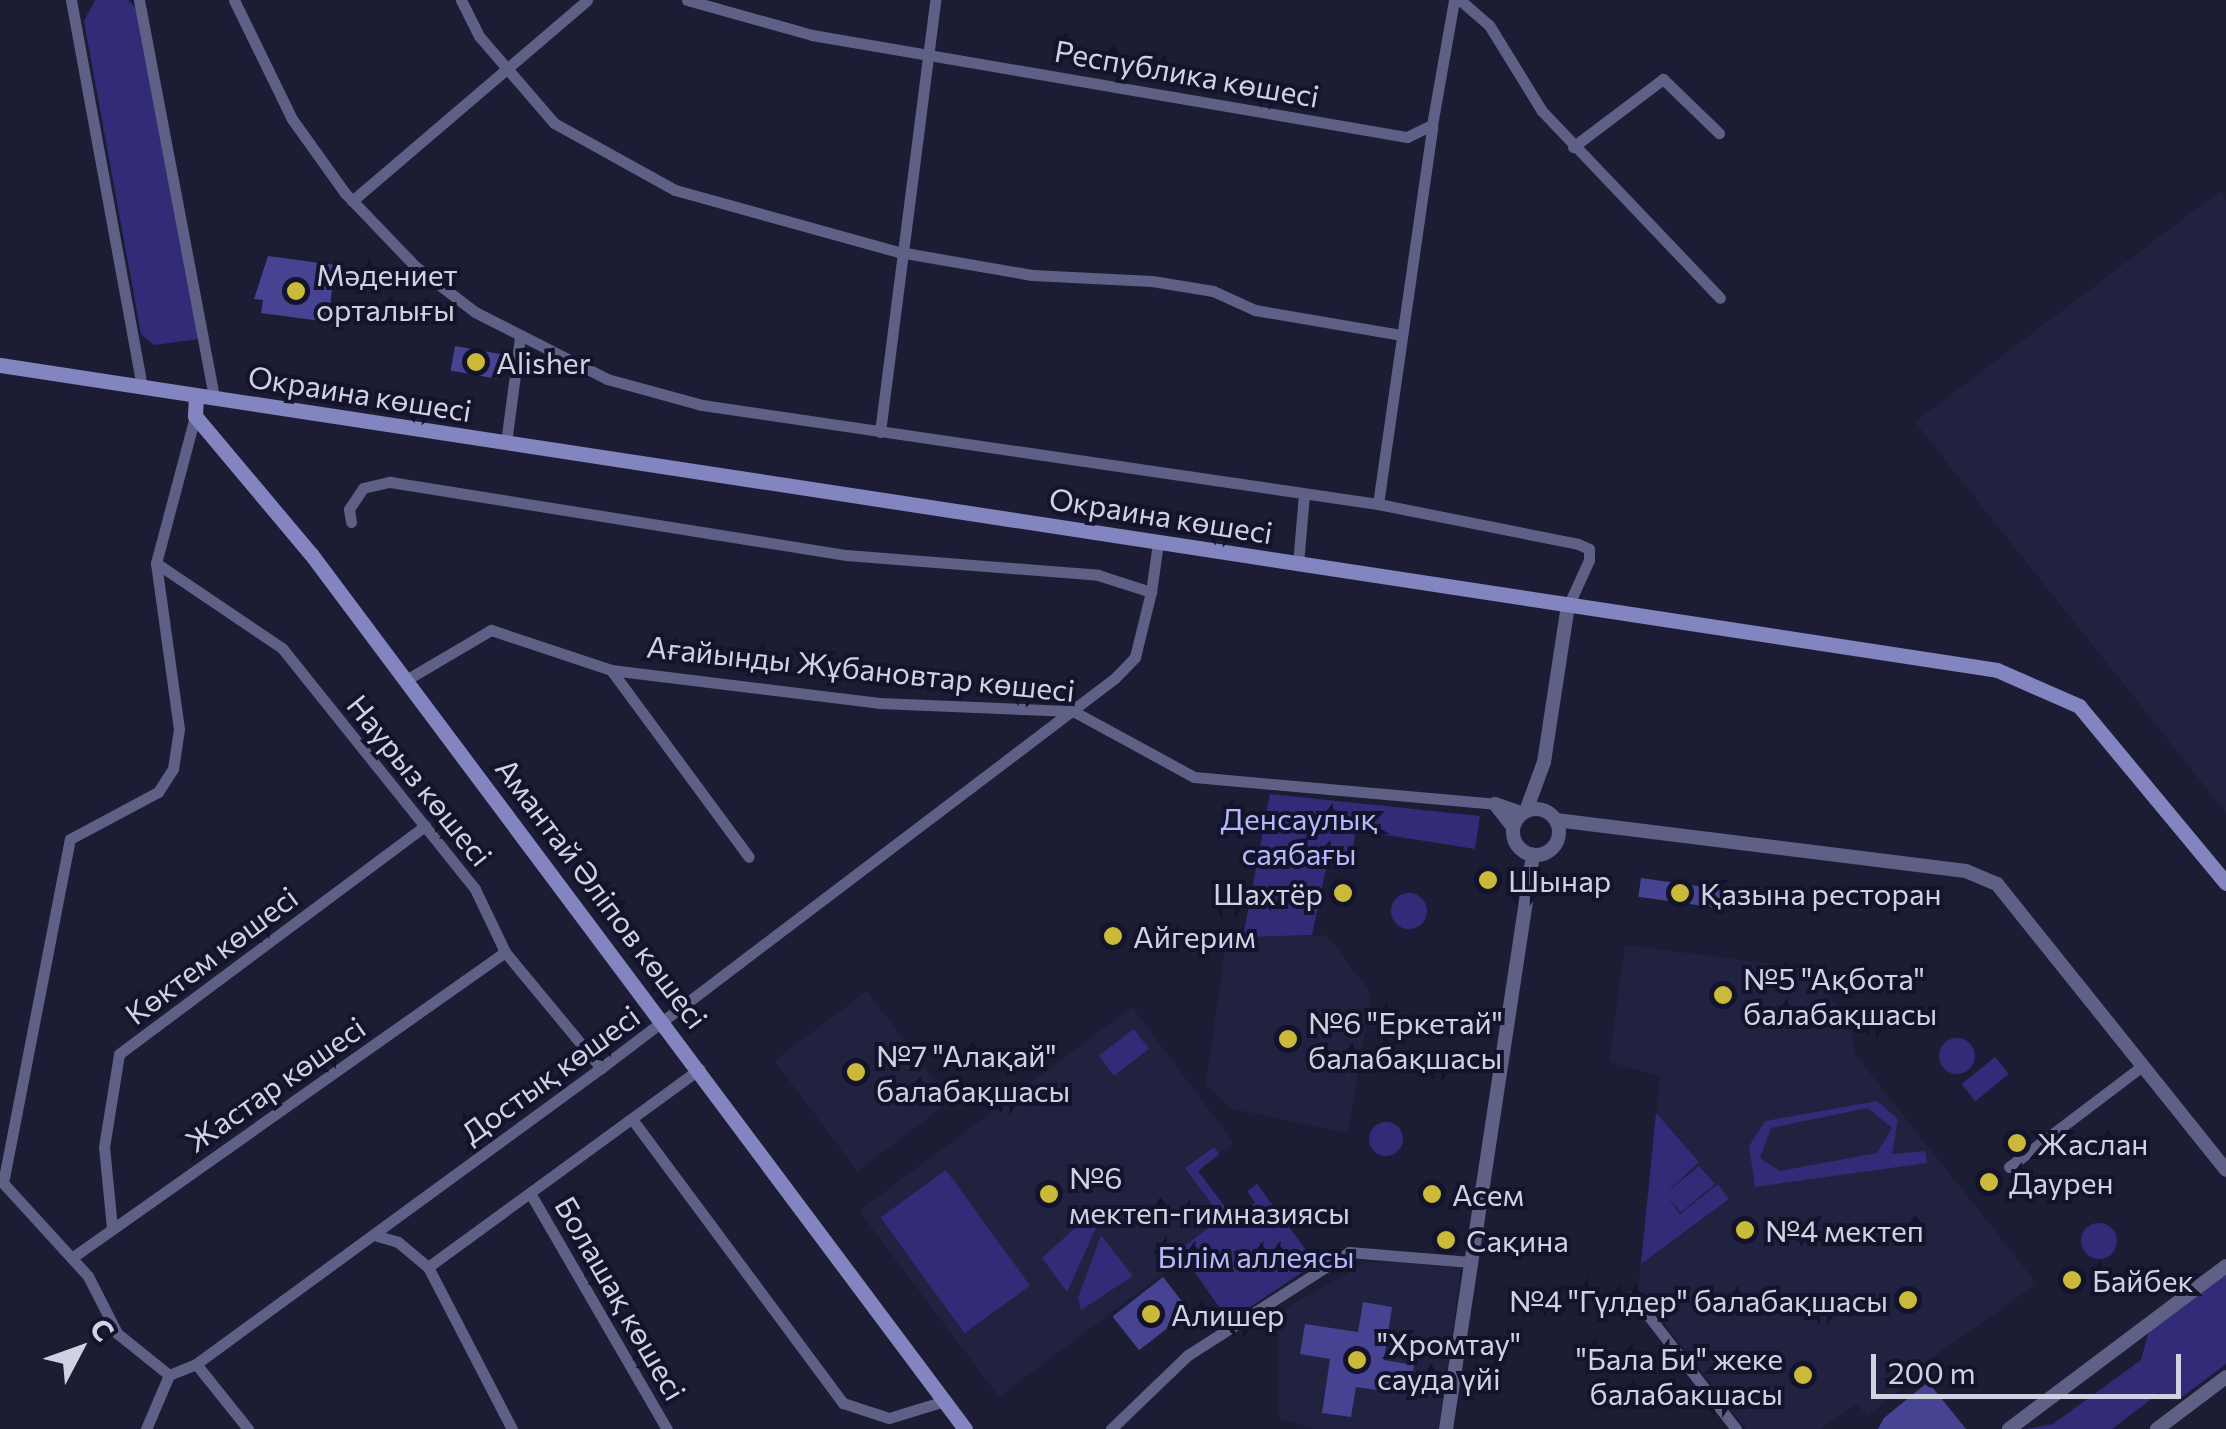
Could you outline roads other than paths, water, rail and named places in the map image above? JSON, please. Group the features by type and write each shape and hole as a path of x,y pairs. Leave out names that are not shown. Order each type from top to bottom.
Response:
{"main road":[{"name":"Окраина көшесі","path":"0,365 2028,679 2098,724 2226,883"},
{"path":"195,416 196,396"},
{"name":"Амантай Әліпов көшесі","path":"195,416 406,680 965,1429"}],"street":[{"path":"72,0 142,387"},
{"path":"138,0 214,398"},
{"path":"234,0 292,119 352,200 416,267 520,337 606,378 702,405 1378,504 1589,549 1568,606 1538,788 1513,828"},
{"path":"461,0 504,69 554,123 658,182 899,252 1052,277 1152,281 1213,292 1255,310 1402,334"},
{"path":"352,200 587,0"},
{"name":"Республика көшесі","path":"687,0 728,17 928,56 1171,91 1407,137 1432,125"},
{"path":"880,432 899,252 935,0"},
{"path":"1378,504 1432,125 1457,0 1488,25 1573,147 1720,298"},
{"path":"1573,147 1662,78 1719,132"},
{"path":"506,443 520,337"},
{"path":"146,1429 169,1376 117,1333 73,1257 1,1183 70,839 158,792 174,769 179,729 156,563 195,416"},
{"path":"351,522 349,509 363,488 390,482 846,555 1098,575 1151,592"},
{"path":"1298,564 1304,494"},
{"name":"Достық көшесі","path":"169,1376 196,1364 374,1235 1073,712 1135,656 1158,543"},
{"name":"Наурыз көшесі","path":"156,563 282,648 475,889 506,952 601,1068"},
{"name":"Ағайынды Жұбановтар көшесі","path":"406,680 491,630 611,670 879,703 1073,712 1194,777 1495,804"},
{"path":"611,670 749,857"},
{"path":"1538,788 1543,809 1556,820 1966,870 1998,884 2226,1170"},
{"path":"1495,804 1524,812 1543,809"},
{"path":"1495,804 1513,828 1515,844 1532,856"},
{"path":"1532,856 1556,844 1556,820"},
{"name":"Көктем көшесі","path":"112,1228 104,1147 119,1054 425,826"},
{"path":"1446,1429 1532,856"},
{"name":"Жастар көшесі","path":"73,1257 506,952"},
{"path":"2009,1167 2142,1066"},
{"path":"428,1267 700,1070"},
{"path":"632,1119 843,1403 889,1418 944,1401"},
{"name":"Болашақ көшесі","path":"530,1193 560,1232 667,1429"},
{"path":"374,1235 398,1242 428,1267 512,1429"},
{"path":"1110,1429 1188,1354 1349,1252 1471,1262"},
{"path":"2010,1429 2226,1266"},
{"path":"1633,1296 1736,1429"},
{"path":"196,1364 248,1429"},
{"path":"2157,1429 2226,1376"}],"place":[{"name":"Мәдениет орталығы","path":"296,291"},
{"name":"Alisher","path":"476,362"},
{"name":"Шынар","path":"1488,880"},
{"name":"Шахтёр","path":"1343,893"},
{"name":"Қазына ресторан","path":"1680,893"},
{"name":"Айгерим","path":"1113,936"},
{"name":"№5 \"Ақбота\" балабақшасы","path":"1723,995"},
{"name":"№6 \"Еркетай\" балабақшасы","path":"1288,1039"},
{"name":"№7 \"Алақай\" балабақшасы","path":"856,1072"},
{"name":"Жаслан","path":"2017,1143"},
{"name":"Даурен","path":"1989,1182"},
{"name":"№6 мектеп-гимназиясы","path":"1049,1194"},
{"name":"Асем","path":"1432,1194"},
{"name":"№4 мектеп","path":"1745,1230"},
{"name":"Сақина","path":"1446,1240"},
{"name":"Байбек","path":"2072,1280"},
{"name":"№4 \"Гүлдер\" балабақшасы","path":"1908,1300"},
{"name":"Алишер","path":"1151,1314"},
{"name":"\"Хромтау\" сауда үйі","path":"1357,1360"},
{"name":"\"Бала Би\" жеке балабакшасы","path":"1803,1375"}],"park label":[{"name":"Денсаулық саябағы","path":"1299,835"},
{"name":"Білім аллеясы","path":"1256,1256"}]}
